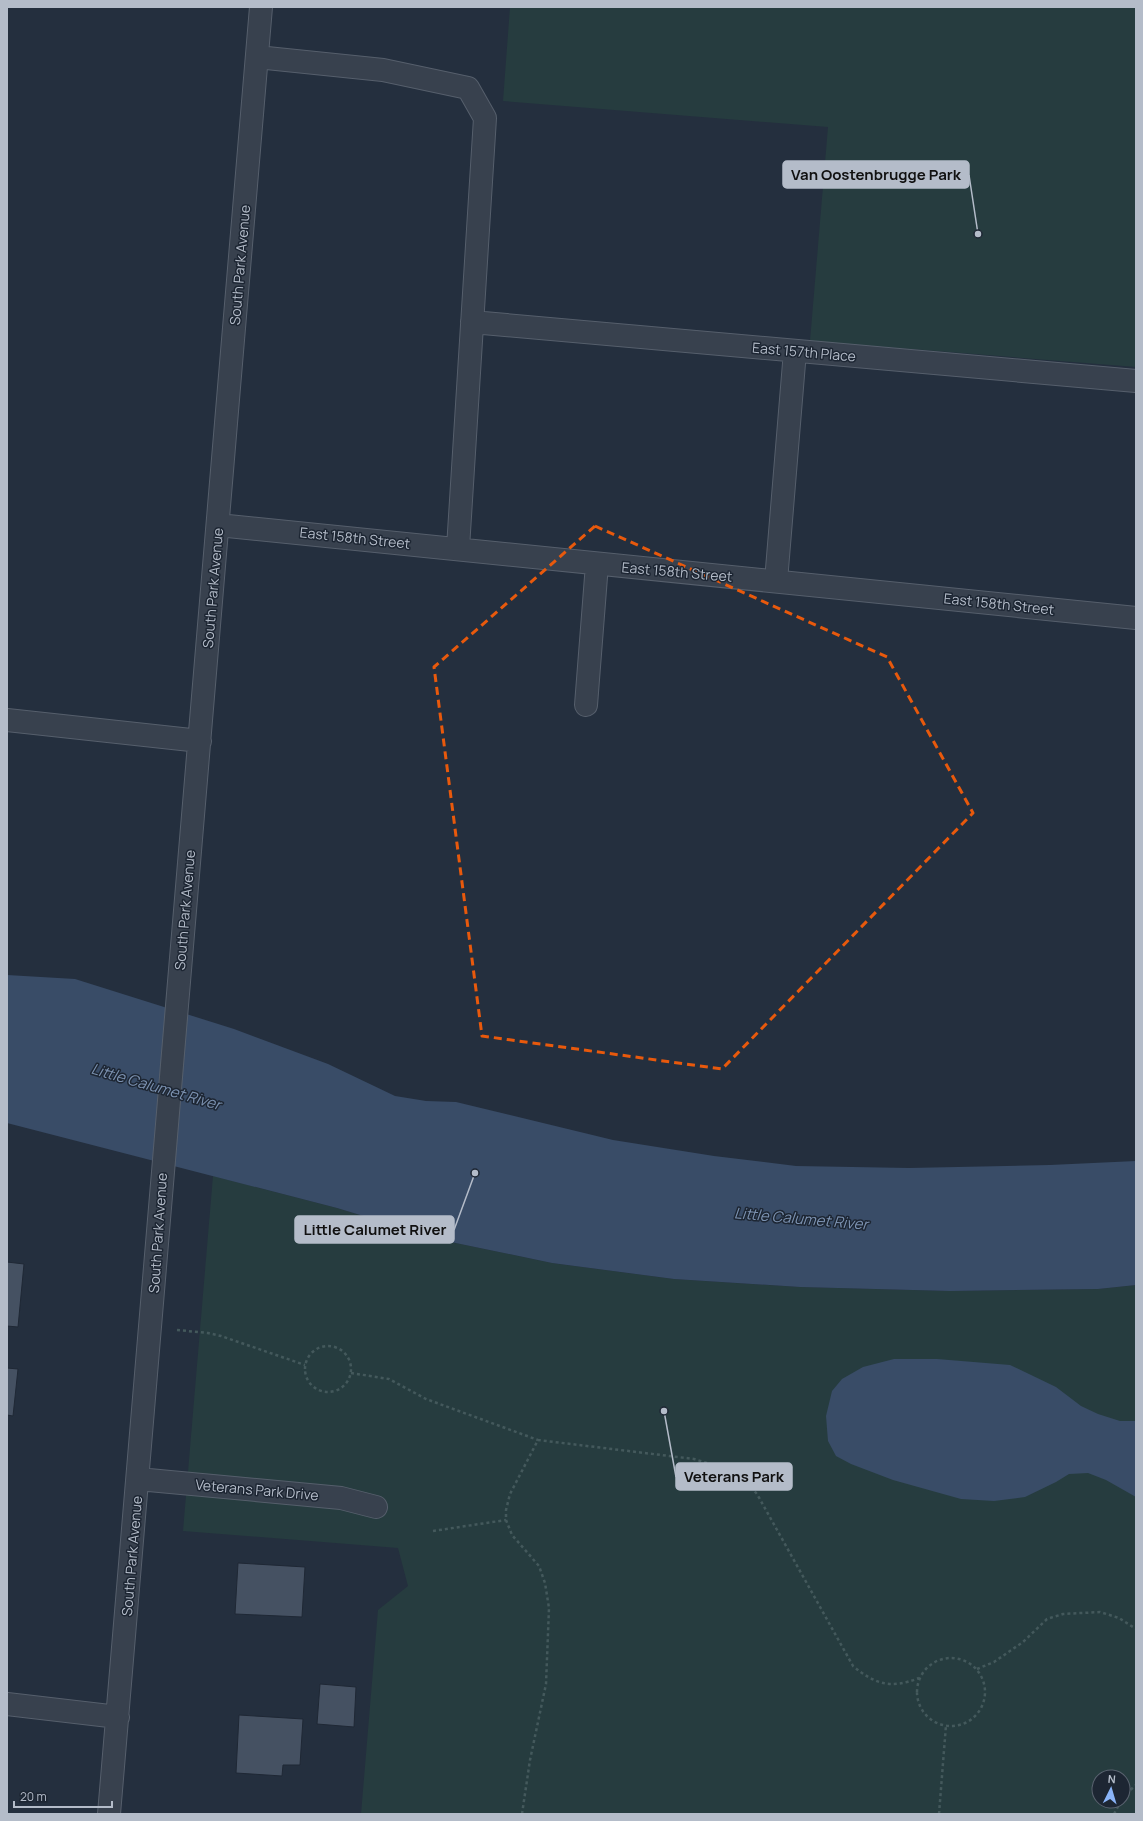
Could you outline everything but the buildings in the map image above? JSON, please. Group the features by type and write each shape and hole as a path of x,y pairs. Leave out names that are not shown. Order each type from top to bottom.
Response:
{"street":[{"name":"South Park Avenue","path":"109,1814 261,7"},
{"path":"257,57 384,70 468,88 485,118 458,548"},
{"name":"East 157th Place","path":"472,322 794,352 1136,381"},
{"path":"776,580 794,352"},
{"name":"East 158th Street","path":"218,525 458,548 598,564 776,580 858,590 1136,618"},
{"path":"586,705 598,564"},
{"path":"7,720 200,741"},
{"name":"Veterans Park Drive","path":"138,1479 342,1498 376,1507"},
{"path":"7,1704 118,1718"}],"path":[{"path":"151,1327 208,1333 305,1364"},
{"path":"328,1346 336,1347 348,1357 351,1373 349,1380 338,1390 324,1392 311,1385 307,1379 305,1364 308,1357 314,1351 328,1346"},
{"path":"351,1373 389,1380 426,1399 538,1440 694,1460 726,1469 744,1479 757,1494 853,1666 865,1676 893,1685 906,1683 919,1678"},
{"path":"522,1814 530,1760 546,1684 549,1608 545,1583 539,1566 512,1535 506,1520 506,1510 510,1494 538,1440"},
{"path":"432,1531 506,1520"},
{"path":"976,1669 994,1662 1023,1642 1047,1619 1063,1614 1100,1612 1119,1618 1136,1629"},
{"path":"945,1658 957,1658 968,1662 976,1669 982,1679 985,1691 983,1702 978,1713 969,1721 958,1725 946,1725 936,1722 927,1716 921,1708 917,1694 919,1678 926,1668 945,1658"},
{"path":"939,1814 946,1725"}],"highlighted area":[{"path":"595,526 887,657 973,813 722,1069 482,1036 434,667"}],"green space":[{"path":"510,7 1136,7 1136,367 810,341 828,127 503,101"},
{"path":"213,1176 337,1208 446,1241 552,1263 674,1279 800,1287 950,1291 1098,1289 1136,1285 1136,1814 361,1814 378,1610 408,1586 398,1548 183,1531"}],"water":[{"path":"7,975 75,979 234,1029 328,1064 395,1096 426,1101 456,1102 613,1140 714,1156 796,1166 909,1168 1050,1165 1136,1161 1136,1285 1098,1289 950,1291 800,1287 674,1279 552,1263 446,1241 337,1208 7,1123"},
{"path":"894,1359 937,1359 1010,1365 1056,1387 1081,1406 1098,1414 1120,1421 1136,1421 1136,1497 1106,1480 1088,1473 1069,1474 1025,1497 994,1501 961,1499 893,1480 851,1464 836,1456 828,1441 826,1416 832,1391 842,1379 863,1367"}],"place":[{"name":"Van Oostenbrugge Park","path":"978,234"},
{"name":"Little Calumet River","path":"475,1173"},
{"name":"Veterans Park","path":"664,1411"}]}
